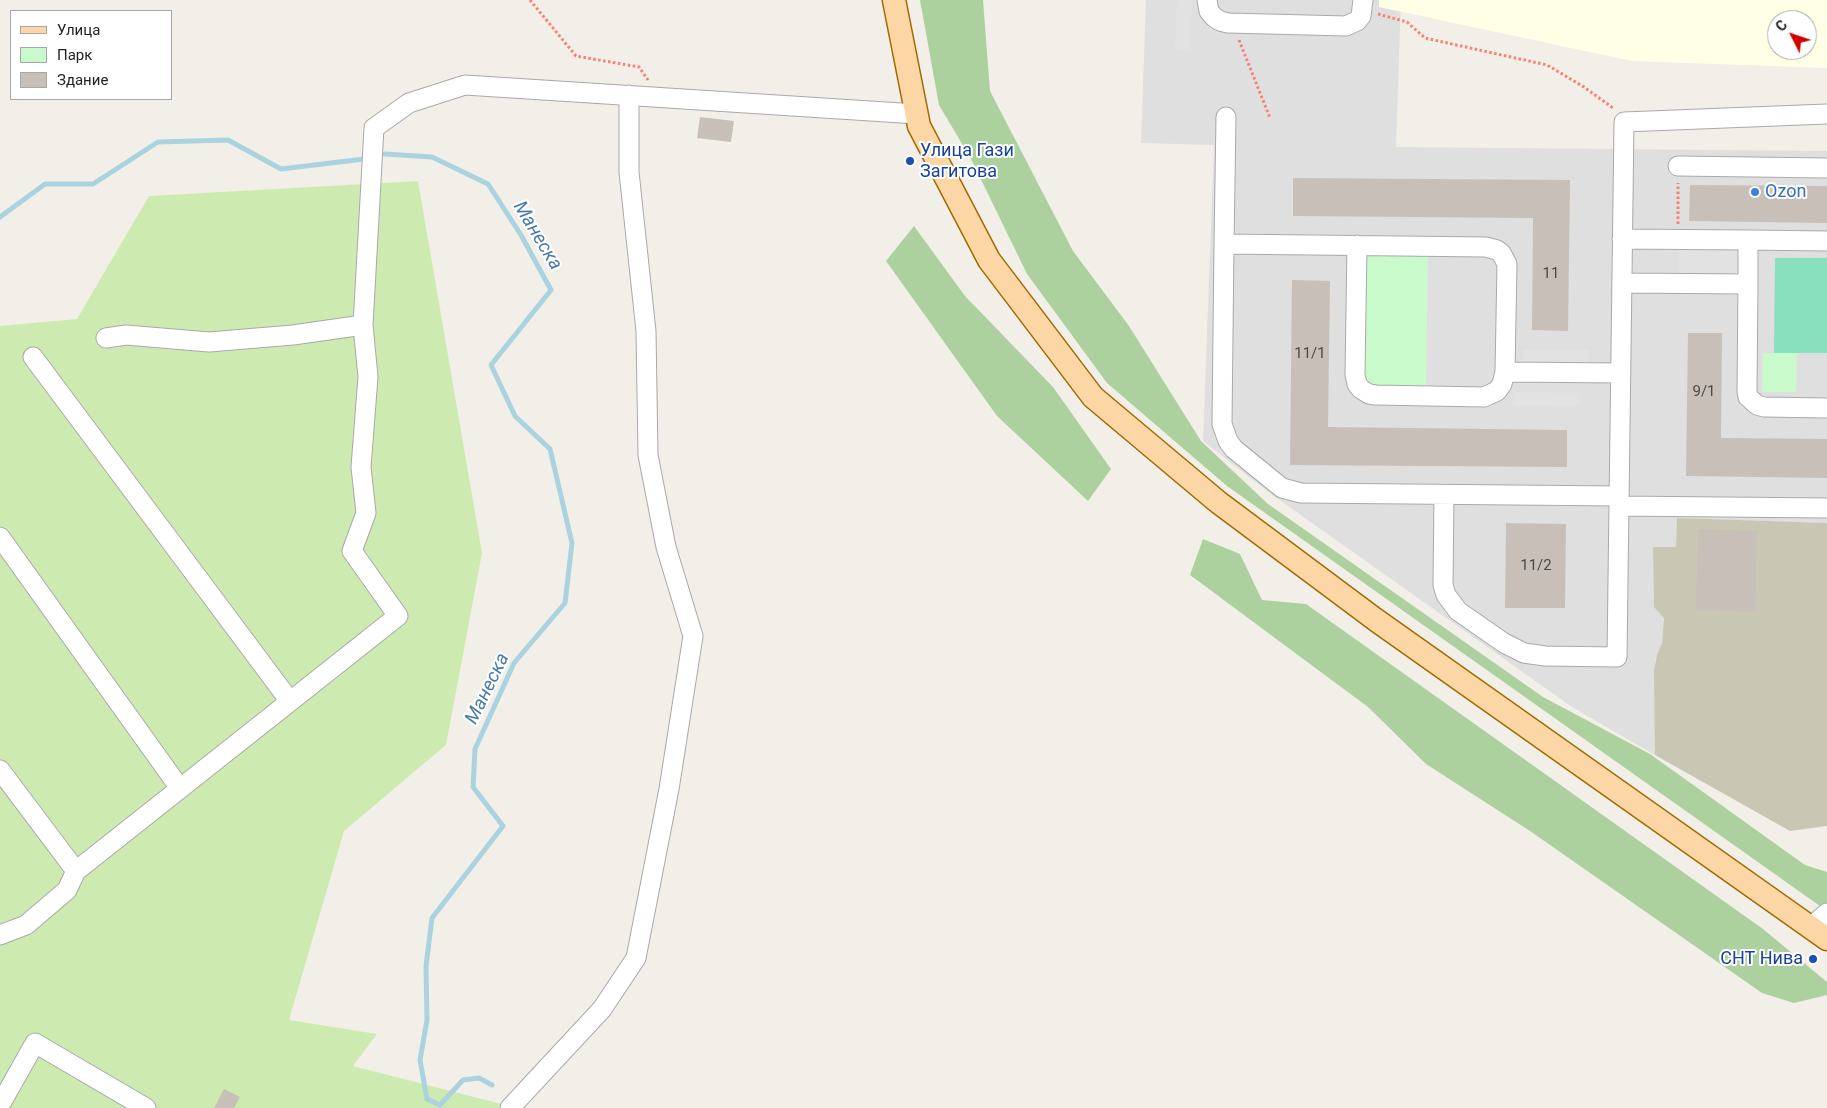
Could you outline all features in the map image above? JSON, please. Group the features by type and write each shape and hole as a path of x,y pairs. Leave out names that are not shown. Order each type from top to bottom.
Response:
{"main road":[{"path":"894,0 920,126 989,260 1094,397 1218,502 1376,620 1822,926"}],"street":[{"path":"1207,2 1209,11 1220,21 1346,26 1357,21 1363,5"},
{"path":"0,935 26,925 67,890 76,871 289,700 398,616 352,551 366,513 361,467 368,377 363,325 374,128 409,102 465,85 917,114"},
{"path":"510,1108 602,1009 636,958 669,789 693,636 666,548 648,455 646,331 629,172 629,95"},
{"path":"1444,495 1443,585 1452,604 1466,618 1514,649 1534,656 1618,657 1624,122 1827,114"},
{"path":"1226,117 1222,424 1228,442 1234,449 1274,482 1290,491 1301,493 1444,495 1827,508"},
{"path":"1678,166 1827,168"},
{"path":"1622,239 1827,241"},
{"path":"1748,240 1748,397 1757,405 1764,407 1827,408"},
{"path":"1224,244 1357,245 1486,246 1492,248 1501,253 1507,264 1505,372 1502,384 1497,391 1484,396 1376,395 1369,394 1360,389 1355,375 1357,245"},
{"path":"1622,283 1748,284"},
{"path":"106,338 126,335 209,342 293,335 363,325"},
{"path":"34,357 289,700"},
{"path":"1505,372 1621,373"},
{"path":"0,537 180,787"},
{"path":"0,770 76,871"},
{"path":"0,1105 35,1043 146,1108"}],"path":[{"path":"530,0 576,56 640,67 662,99"},
{"path":"1363,5 1407,22 1426,38 1547,66 1584,87 1610,105 1624,122"},
{"path":"1233,23 1270,118"},
{"path":"1677,240 1678,166"}],"shaded area":[{"path":"1146,0 1401,0 1396,147 1827,151 1827,523 1677,519 1676,548 1664,618 1662,643 1655,662 1655,755 1572,707 1271,494 1203,441 1214,145 1141,143"},
{"path":"1177,0 1192,0 1190,51 1175,50"},
{"path":"1379,0 1827,0 1827,68 1632,61 1379,7"},
{"path":"1679,246 1741,247 1741,273 1679,273"},
{"path":"1523,350 1589,350 1589,364 1522,363"},
{"path":"1513,392 1580,393 1580,406 1513,405"},
{"path":"1677,518 1827,523 1827,826 1790,831 1655,755 1654,670 1662,643 1664,618 1654,607 1653,547 1676,547"}],"green space":[{"path":"920,0 983,0 990,91 1073,251 1129,326 1201,441 1268,504 1543,697 1650,754 1805,865 1827,872 1827,911 1227,486 1107,383 1027,274 971,159 939,105"},
{"path":"418,181 482,553 446,745 344,831 289,1020 377,1034 353,1066 517,1108 0,1108 0,326 77,319 149,196"},
{"path":"914,226 965,296 1053,387 1111,469 1088,501 997,416 886,261"},
{"path":"1373,254 1428,255 1426,385 1371,385 1363,375 1366,259"},
{"path":"1775,258 1827,258 1827,353 1774,353"},
{"path":"1763,353 1797,353 1796,392 1762,392"},
{"path":"1203,539 1240,554 1262,600 1306,604 1763,929 1827,982 1827,995 1794,1003 1762,993 1530,831 1426,764 1368,707 1190,575"}],"building":[{"path":"700,117 734,121 731,142 697,138"},
{"path":"1293,178 1570,180 1568,331 1532,330 1533,218 1293,216"},
{"path":"1690,185 1827,186 1827,223 1689,221"},
{"path":"1292,280 1330,281 1328,427 1567,430 1567,467 1290,465"},
{"path":"1688,333 1722,333 1721,438 1827,439 1827,478 1686,476"},
{"path":"1506,523 1566,524 1565,608 1505,608"},
{"path":"1698,529 1757,531 1755,612 1696,610"},
{"path":"224,1089 240,1097 234,1108 214,1108"}],"waterway":[{"name":"Манеска","path":"0,217 45,184 93,184 158,142 228,140 281,169 364,159"},
{"name":"Манеска","path":"385,154 432,157 488,184 521,235 551,290 491,365 515,416 550,449 572,543 565,603 514,663 475,749 473,787 503,826 432,918 426,966 427,1020 420,1060 427,1099 440,1105 463,1080 479,1078 492,1085"}],"place":[{"name":"Улица Гази Загитова","path":"910,161"},
{"name":"Ozon","path":"1755,192"},
{"name":"СНТ Нива","path":"1813,959"}]}
